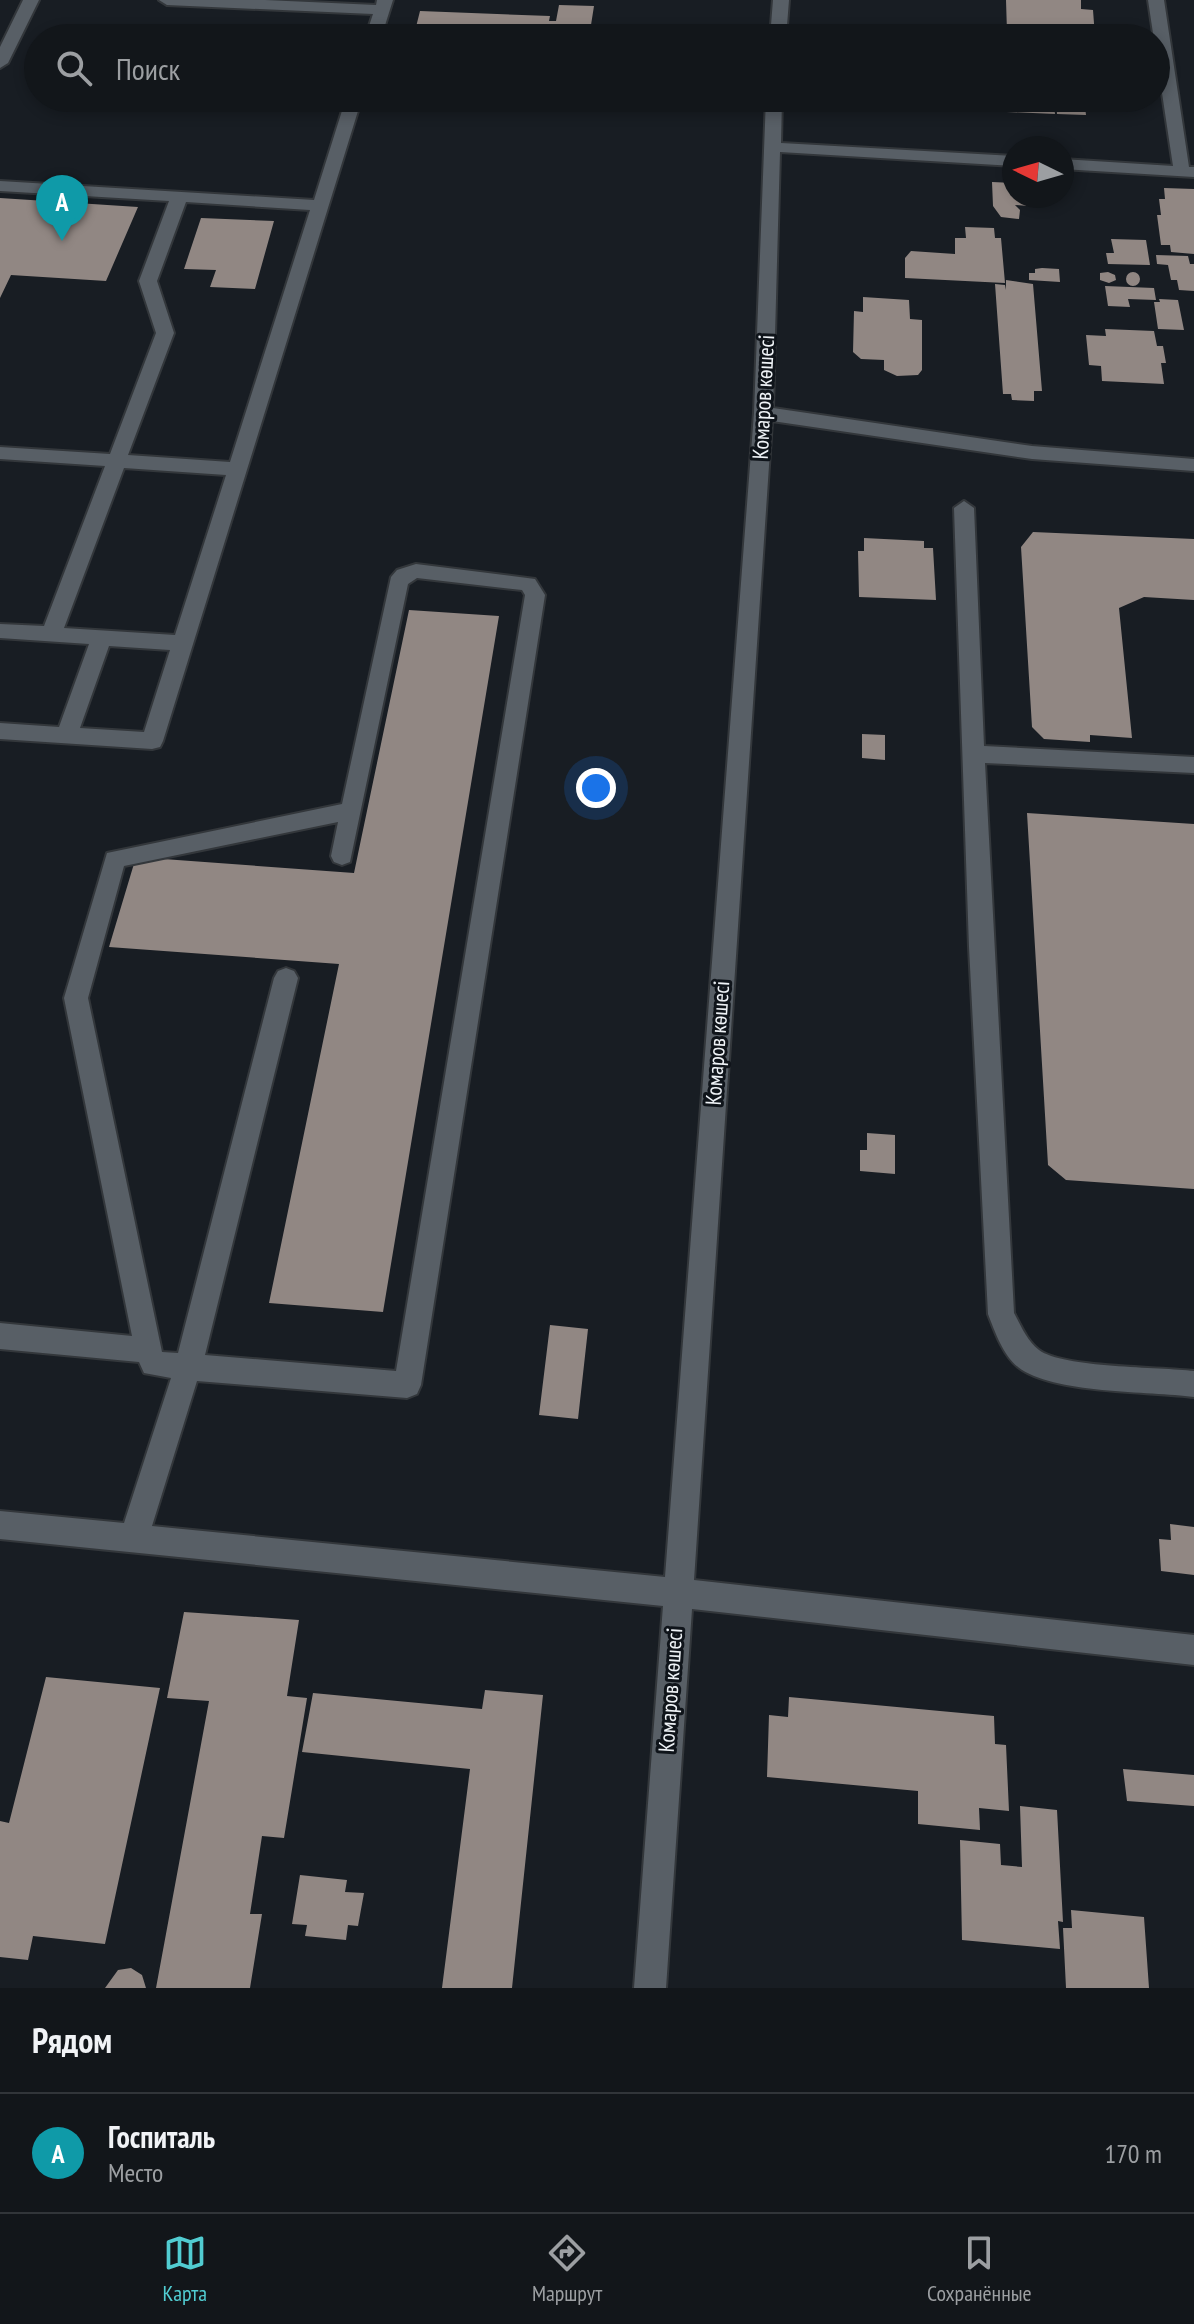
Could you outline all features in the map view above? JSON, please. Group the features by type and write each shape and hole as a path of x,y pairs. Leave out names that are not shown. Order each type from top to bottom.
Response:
{"street":[{"path":"0,63 31,0"},
{"path":"167,0 383,5"},
{"path":"779,24 781,0"},
{"path":"1156,0 1160,24"},
{"path":"1074,165 1188,172 1170,75"},
{"path":"0,731 152,741 350,112"},
{"name":"Комаров көшесі","path":"650,1988 763,413 773,112"},
{"path":"771,147 1002,160"},
{"path":"0,186 320,205"},
{"path":"51,634 165,333 148,281 179,197"},
{"path":"763,413 922,439 1141,463 1194,465"},
{"path":"0,453 237,469"},
{"path":"964,508 1001,1314 1015,1343 1030,1360 1057,1369 1194,1384"},
{"path":"342,856 398,582 404,575 416,571 528,584 535,595 407,1385 154,1364 148,1350 76,998 115,859 349,811"},
{"path":"0,631 182,643"},
{"path":"67,735 102,637"},
{"path":"973,754 1194,765"},
{"path":"134,1537 188,1367 286,978"},
{"path":"0,1336 148,1350"},
{"path":"0,1525 676,1593 1194,1650"}],"building":[{"path":"1006,0 1081,0 1081,9 1093,10 1094,24 1007,24"},
{"path":"559,5 594,6 591,24 417,24 420,11 550,16 549,21 556,21"},
{"path":"1008,112 1055,112 1055,114"},
{"path":"1086,112 1086,115 1057,114"},
{"path":"992,182 1002,182 1002,208 1018,208 1019,219 1001,217 993,206"},
{"path":"1164,188 1194,189 1194,254 1171,252 1170,245 1161,245 1157,215 1161,215 1159,199 1165,199"},
{"path":"0,198 138,207 106,281 11,275 0,298"},
{"path":"201,218 274,221 255,289 210,287 216,270 184,269"},
{"path":"965,227 994,228 995,238 1001,238 1005,283 905,278 905,258 911,251 955,254 955,238 966,238"},
{"path":"1111,239 1146,240 1150,265 1108,264 1106,253 1114,253"},
{"path":"1156,255 1188,256 1190,264 1194,264 1194,291 1179,290 1177,280 1171,280 1168,265 1157,264"},
{"path":"1042,268 1059,269 1060,282 1029,280 1029,273"},
{"path":"1133,272 1140,279 1133,286 1126,279"},
{"path":"1100,273 1115,275 1116,280 1109,283 1100,280"},
{"path":"1006,280 1033,284 1042,391 1034,391 1034,401 1012,400 1011,394 1003,394 995,284 1005,285 1006,290"},
{"path":"1105,286 1154,288 1156,300 1128,299 1130,307 1108,306"},
{"path":"863,297 909,300 910,319 922,320 922,370 918,375 897,376 884,370 884,360 861,359 853,352 854,311 863,312"},
{"path":"1159,299 1178,300 1184,330 1158,329 1154,302 1160,302"},
{"path":"1105,329 1154,331 1157,346 1163,346 1166,363 1161,363 1164,384 1102,381 1101,366 1089,365 1086,335 1106,336"},
{"path":"1033,532 1194,539 1194,600 1144,597 1119,608 1132,738 1090,735 1090,742 1044,739 1032,727 1021,547"},
{"path":"864,538 924,541 924,548 933,548 936,600 859,597 858,551 864,551"},
{"path":"409,610 499,616 383,1312 269,1303 339,964 109,947 136,857 354,873"},
{"path":"862,734 885,735 885,760 862,758"},
{"path":"1027,813 1194,824 1194,1189 1066,1180 1048,1165"},
{"path":"867,1133 895,1135 895,1174 860,1171 860,1150 867,1150"},
{"path":"550,1325 588,1329 578,1419 539,1415"},
{"path":"1170,1524 1194,1527 1194,1575 1161,1571 1159,1539 1171,1540"},
{"path":"184,1612 299,1620 287,1696 307,1698 284,1838 262,1836 250,1914 262,1914 250,1988 156,1988 209,1701 167,1698"},
{"path":"46,1677 160,1688 105,1944 33,1936 28,1960 0,1957 0,1821 9,1823"},
{"path":"485,1690 543,1695 512,1988 442,1988 470,1769 302,1752 313,1693 482,1709"},
{"path":"789,1697 994,1716 995,1744 1006,1745 1009,1811 979,1808 980,1830 918,1824 918,1791 767,1777 769,1715 788,1717"},
{"path":"1123,1769 1194,1775 1194,1806 1127,1801"},
{"path":"1020,1806 1057,1810 1063,1922 1058,1921 1060,1949 962,1940 960,1840 1000,1844 1001,1865 1022,1867"},
{"path":"300,1875 347,1880 345,1892 364,1893 358,1926 348,1925 346,1940 305,1936 307,1925 292,1924"},
{"path":"1071,1910 1144,1917 1149,1988 1066,1988 1063,1928 1072,1928"},
{"path":"131,1968 142,1975 146,1988 105,1988 118,1970"}],"place":[{"name":"Госпиталь","path":"62,241"}]}
